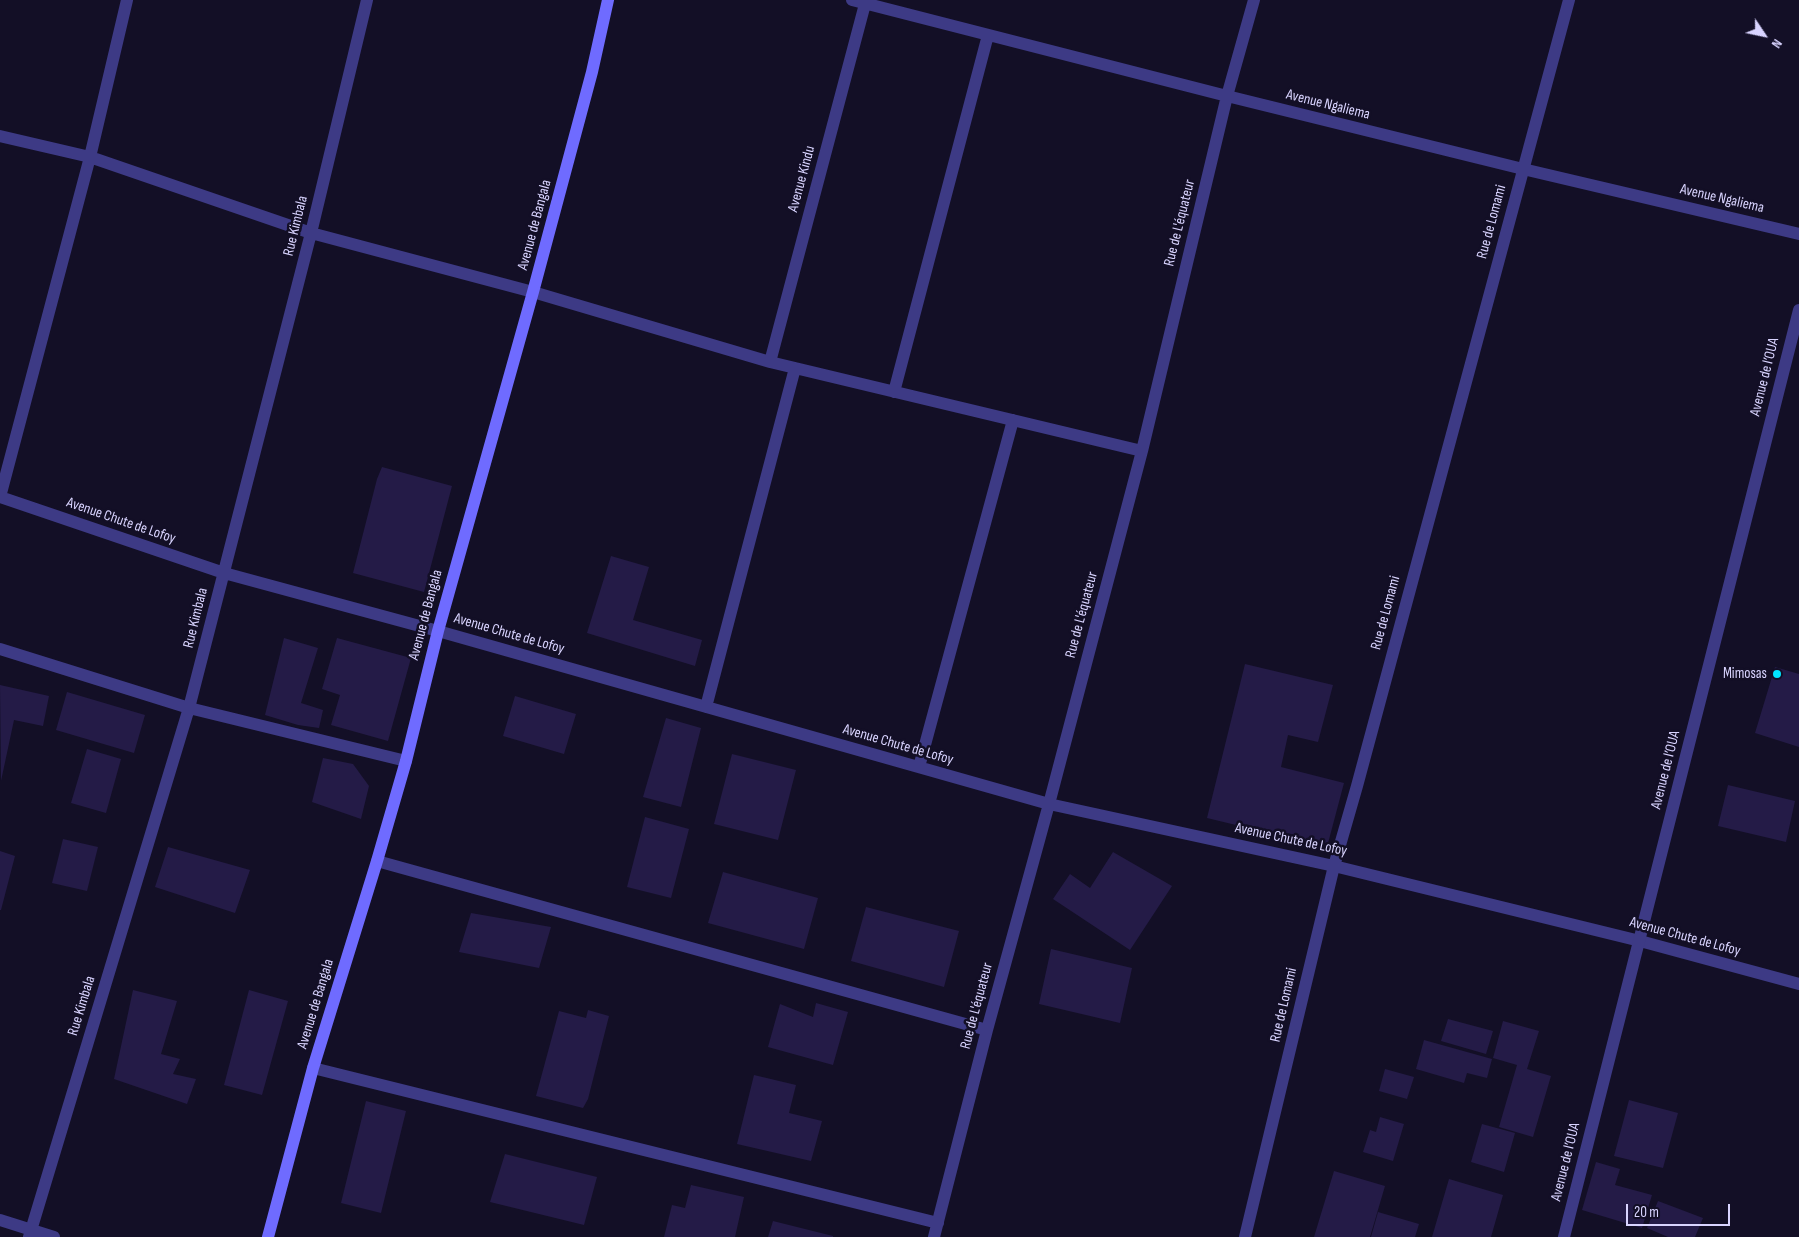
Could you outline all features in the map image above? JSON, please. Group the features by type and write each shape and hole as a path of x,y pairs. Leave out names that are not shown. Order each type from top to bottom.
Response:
{"main road":[{"name":"Avenue de Bangala","path":"268,1237 313,1068 406,761 438,631 533,292 592,72 608,0"}],"street":[{"path":"0,497 90,157 127,0"},
{"name":"Rue Kimbala","path":"30,1234 189,708 311,233 367,0"},
{"name":"Avenue Ngaliema","path":"852,0 1523,169 1799,234"},
{"name":"Rue de L'équateur","path":"934,1237 987,1030 1142,451 1228,96 1254,0"},
{"name":"Rue de Lomami","path":"1245,1237 1334,866 1569,0"},
{"name":"Avenue Kindu","path":"770,362 865,4"},
{"path":"894,392 988,35"},
{"path":"0,136 90,157 311,233 533,292 770,362 1142,451"},
{"name":"Avenue de l’OUA","path":"1564,1237 1799,310"},
{"path":"706,707 795,368"},
{"path":"919,767 1013,420"},
{"name":"Avenue Chute de Lofoy","path":"0,497 224,573 438,631 1049,804 1334,866 1640,941 1799,984"},
{"path":"0,649 189,708 406,761"},
{"path":"377,861 987,1030"},
{"path":"313,1068 938,1223"},
{"path":"0,1220 30,1234 54,1237"}],"building":[{"path":"382,467 452,486 424,592 353,573 377,479"},
{"path":"611,556 649,567 633,620 702,640 695,666 587,633"},
{"path":"284,638 318,648 301,703 323,710 319,728 298,725 265,715"},
{"path":"337,638 411,658 388,741 331,725 340,695 322,689"},
{"path":"1245,664 1333,685 1318,742 1288,735 1281,767 1344,783 1327,847 1207,818"},
{"path":"1775,667 1799,674 1799,747 1755,733"},
{"path":"0,685 49,696 43,726 14,720 1,781"},
{"path":"67,692 145,715 134,753 56,730"},
{"path":"515,696 576,714 564,754 503,736"},
{"path":"666,718 701,728 681,807 643,797"},
{"path":"87,749 121,759 106,813 71,803"},
{"path":"732,754 796,770 778,840 714,824"},
{"path":"323,758 353,764 369,786 361,819 312,802"},
{"path":"1728,785 1795,801 1786,842 1718,826"},
{"path":"645,817 689,829 671,898 627,887"},
{"path":"63,839 98,847 87,891 52,883"},
{"path":"168,847 250,870 235,913 155,887"},
{"path":"0,851 15,856 1,910 0,910"},
{"path":"1113,852 1172,886 1130,950 1053,899 1070,874 1090,888"},
{"path":"723,872 818,898 804,949 708,923"},
{"path":"866,907 959,931 944,987 851,961"},
{"path":"471,913 551,927 539,968 459,952"},
{"path":"1051,949 1132,968 1120,1023 1039,1004"},
{"path":"133,990 177,1001 161,1054 180,1059 173,1074 196,1079 187,1104 114,1079"},
{"path":"249,990 288,1001 262,1095 224,1085"},
{"path":"816,1003 848,1012 833,1065 768,1047 780,1004 813,1017"},
{"path":"588,1010 609,1016 588,1099 583,1108 536,1096 559,1011 586,1018"},
{"path":"1448,1019 1493,1031 1486,1054 1441,1041"},
{"path":"1503,1021 1539,1031 1527,1069 1551,1076 1533,1137 1499,1127 1517,1065 1493,1058"},
{"path":"1424,1040 1492,1059 1487,1078 1467,1073 1464,1083 1416,1069"},
{"path":"1385,1069 1414,1077 1407,1099 1379,1091"},
{"path":"754,1075 796,1085 789,1113 822,1121 811,1161 737,1144"},
{"path":"1629,1100 1678,1113 1663,1168 1614,1156"},
{"path":"366,1101 406,1111 381,1213 341,1203"},
{"path":"1380,1117 1404,1124 1393,1161 1363,1152 1370,1130 1376,1132"},
{"path":"1482,1124 1515,1133 1504,1172 1471,1162"},
{"path":"505,1154 597,1177 584,1225 490,1202"},
{"path":"1596,1162 1620,1169 1615,1185 1652,1195 1642,1228 1582,1210"},
{"path":"1334,1171 1385,1186 1370,1237 1314,1237"},
{"path":"1449,1179 1503,1195 1491,1237 1432,1237"},
{"path":"691,1185 744,1197 735,1237 664,1237 672,1205 685,1208"},
{"path":"1658,1201 1703,1218 1695,1237 1668,1237 1647,1228"},
{"path":"1378,1212 1419,1224 1415,1237 1371,1237"},
{"path":"773,1221 833,1236 833,1237 768,1237"}],"place":[{"name":"Mimosas","path":"1777,674"}]}
